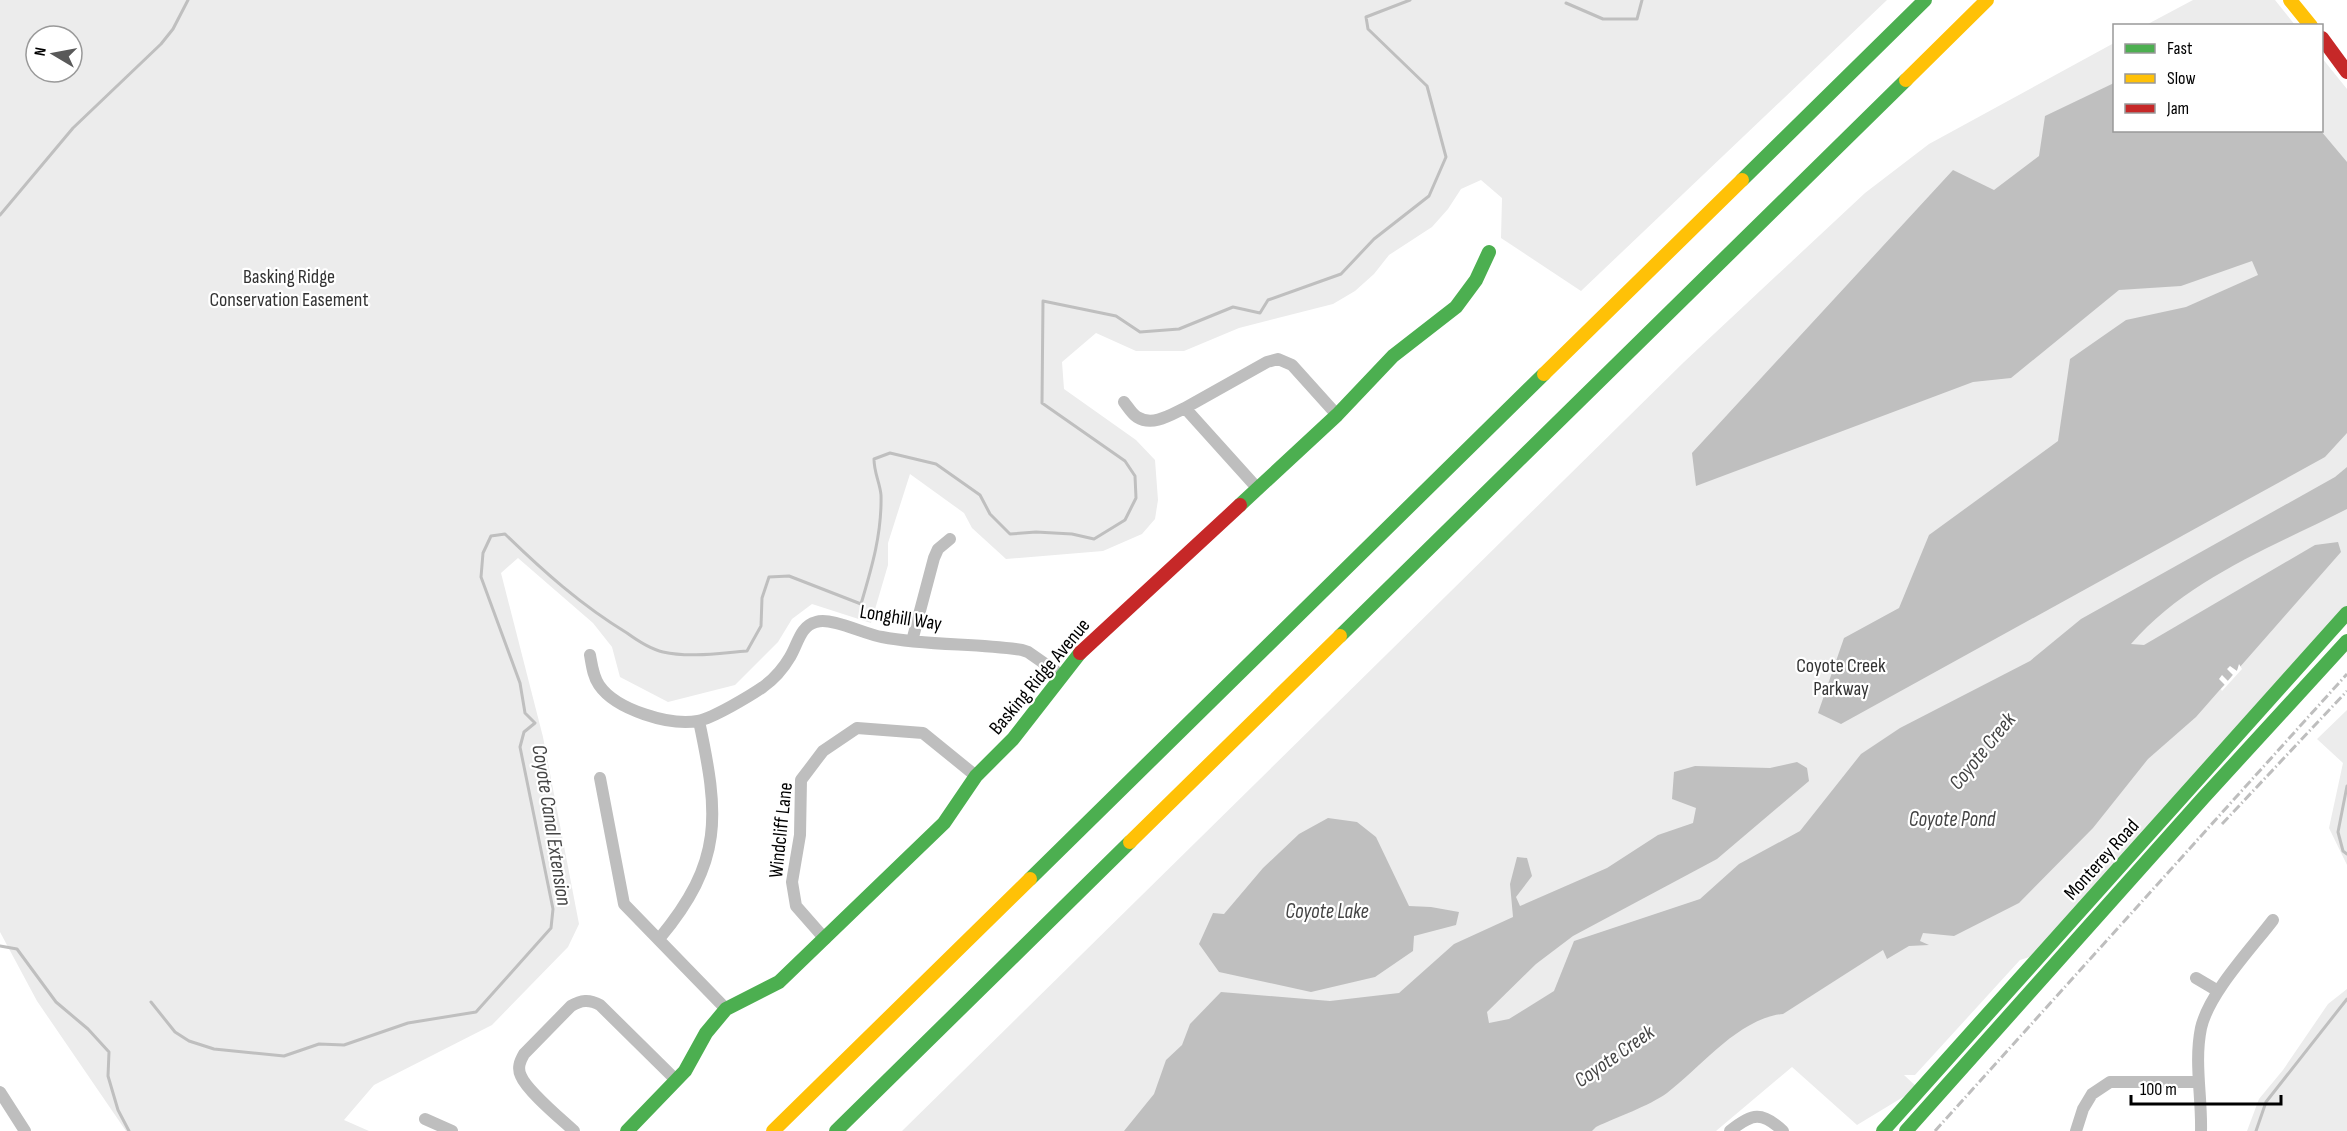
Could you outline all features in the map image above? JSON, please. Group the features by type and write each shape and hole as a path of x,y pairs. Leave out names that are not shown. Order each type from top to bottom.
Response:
{"main road":[{"path":"773,1131 1925,0"},
{"path":"836,1131 1987,0"},
{"path":"2290,0 2309,24"},
{"path":"2323,39 2347,72"},
{"name":"Basking Ridge Avenue","path":"627,1131 676,1080 692,1059 715,1020 726,1009 779,982 944,823 976,776 1013,739 1083,649 1337,415 1393,356 1456,307 1476,279 1489,252"},
{"name":"Monterey Road","path":"1883,1131 2347,613"},
{"name":"Monterey Road","path":"1906,1131 2204,797 2347,641"}],"street":[{"path":"1124,402 1138,417 1159,420 1267,362 1278,359 1292,366 1337,415"},
{"path":"1185,408 1258,489"},
{"path":"912,641 934,558 938,549 950,539"},
{"name":"Longhill Way","path":"699,721 764,686 779,673 803,630 818,621 828,621 880,637 1022,650 1029,652 1061,675"},
{"path":"590,655 595,677 600,686 627,708 661,719 699,721 713,805 708,852 696,886 675,920 659,939"},
{"name":"Windcliff Lane","path":"825,939 796,906 792,882 800,835 801,780 823,751 857,728 922,733 976,776"},
{"path":"600,778 621,899 627,909 726,1009"},
{"path":"2201,1131 2199,1051 2202,1026 2218,991 2273,920"},
{"path":"2196,978 2218,991"},
{"path":"574,1131 526,1085 519,1070 524,1054 571,1006 578,1002 593,1001 600,1005 676,1080"},
{"path":"2076,1131 2083,1109 2092,1095 2110,1082 2199,1082"},
{"path":"0,1092 25,1131"},
{"path":"1730,1131 1744,1119 1757,1116 1771,1120 1783,1131"},
{"path":"425,1119 452,1131"}],"green space":[{"name":"Basking Ridge Conservation Easement","path":"0,0 1887,0 1581,291 1501,238 1502,198 1481,180 1461,189 1432,227 1389,255 1374,274 1355,291 1333,304 1239,328 1184,351 1136,351 1096,333 1062,362 1064,389 1136,440 1155,460 1158,500 1155,519 1142,534 1103,551 1006,559 972,528 964,513 910,474 888,543 888,565 871,623 812,604 792,619 778,642 735,685 668,702 620,677 612,647 593,623 518,558 501,573 543,737 579,924 568,947 492,1025 374,1085 344,1120 369,1131 126,1131 37,1001 0,932"},
{"path":"2193,0 2275,0 2294,24 2148,24"},
{"name":"Coyote Creek Parkway","path":"2113,44 2113,132 2323,132 2323,59 2347,89 2347,610 2042,953 2020,960 1915,1075 1904,1075 1918,1088 1857,1125 1792,1067 1716,1131 902,1131 1684,362 1865,193 1929,144"},
{"path":"2347,710 2347,865 2329,828 2343,763 2317,739"},
{"path":"2347,989 2347,1131 2247,1131 2259,1099 2283,1070 2328,1004"}],"water":[{"path":"2113,83 2113,132 2322,132 2347,162 2347,433 2325,457 1841,724 1818,713 1844,638 1899,608 1929,535 2058,441 2070,359 2126,320 2186,307 2258,275 2252,261 2181,286 2119,290 2011,378 1973,382 1696,486 1692,453 1953,170 1994,190 2039,156 2045,116"},
{"name":"Coyote Pond","path":"2347,467 2347,509 2260,551 2204,583 2153,621 2131,644 2144,645 2315,545 2338,542 2341,552 2196,717 2148,759 2093,828 2019,903 1954,936 1923,933 1920,941 1929,945 1909,946 1887,959 1883,950 1783,1014 1767,1017 1751,1024 1721,1045 1660,1098 1596,1127 1592,1131 1124,1131 1154,1094 1166,1060 1182,1045 1190,1024 1221,992 1330,1001 1399,993 1454,944 1513,917 1510,884 1517,857 1527,858 1532,876 1516,897 1520,906 1607,868 1658,835 1693,823 1696,808 1672,799 1674,772 1695,766 1770,768 1797,762 1807,768 1809,781 1717,859 1573,936 1536,964 1487,1012 1489,1023 1509,1019 1554,991 1574,941 1700,899 1739,864 1800,831 1861,754 1900,728 2030,661 2081,619 2335,477"},
{"name":"Coyote Lake","path":"1328,818 1357,822 1376,837 1409,906 1459,912 1456,925 1414,936 1413,951 1375,977 1311,992 1219,972 1199,944 1213,913 1224,914 1263,868 1299,834"}],"pier":[{"path":"2239,664 2242,669 2222,691 2225,685 2219,679 2222,675 2228,681 2233,675 2227,669 2230,666 2237,671"}],"waterway":[{"path":"0,215 73,128 161,44 173,29 188,0"},
{"name":"Coyote Canal Extension","path":"151,1002 175,1032 189,1041 214,1049 284,1056 319,1044 344,1045 408,1023 476,1012 551,928 553,909 520,747 524,732 535,723 525,713 520,683 481,577 483,553 491,536 505,534 578,599 644,644 663,652 694,655 747,651 761,626 762,598 769,577 789,576 861,604 880,523 881,495 874,459 890,453 936,464 980,495 990,514 1010,534 1036,532 1072,534 1094,539 1125,520 1136,498 1135,476 1125,461 1042,403 1043,301 1116,316 1140,332 1179,329 1233,307 1260,313 1268,300 1341,274 1374,239 1429,196 1446,157 1427,86 1368,29 1366,17 1410,0"},
{"name":"Coyote Canal Extension","path":"1566,3 1603,19 1637,19 1642,0"},
{"path":"2347,786 2338,832 2343,851 2347,854"},
{"path":"0,946 17,949 56,1002 88,1029 109,1052 108,1076 118,1110 129,1131"},
{"path":"2256,1131 2266,1102 2347,999"}],"railway":[{"path":"1935,1131 2347,674"},
{"path":"2222,824 2347,691"}],"traffic: fast":[{"path":"1742,180 1925,0"},
{"path":"1340,636 1906,80"},
{"path":"1240,505 1337,415 1393,356 1456,307 1476,280 1489,252"},
{"path":"1030,879 1544,374"},
{"path":"1883,1131 2347,613"},
{"path":"1906,1131 2204,797 2347,641"},
{"path":"627,1131 685,1071 706,1033 726,1009 779,982 944,823 976,776 1013,739 1080,653"},
{"path":"836,1131 1130,842"}],"traffic: slow":[{"path":"1906,80 1987,0"},
{"path":"2290,0 2309,24"},
{"path":"1544,374 1742,180"},
{"path":"1130,842 1340,636"},
{"path":"773,1131 1030,879"}],"traffic: jam":[{"path":"2323,39 2347,72"},
{"path":"1080,653 1240,505"}],"water label":[{"name":"Coyote Creek","path":"1982,751"},
{"name":"Coyote Creek","path":"1614,1056"}]}
